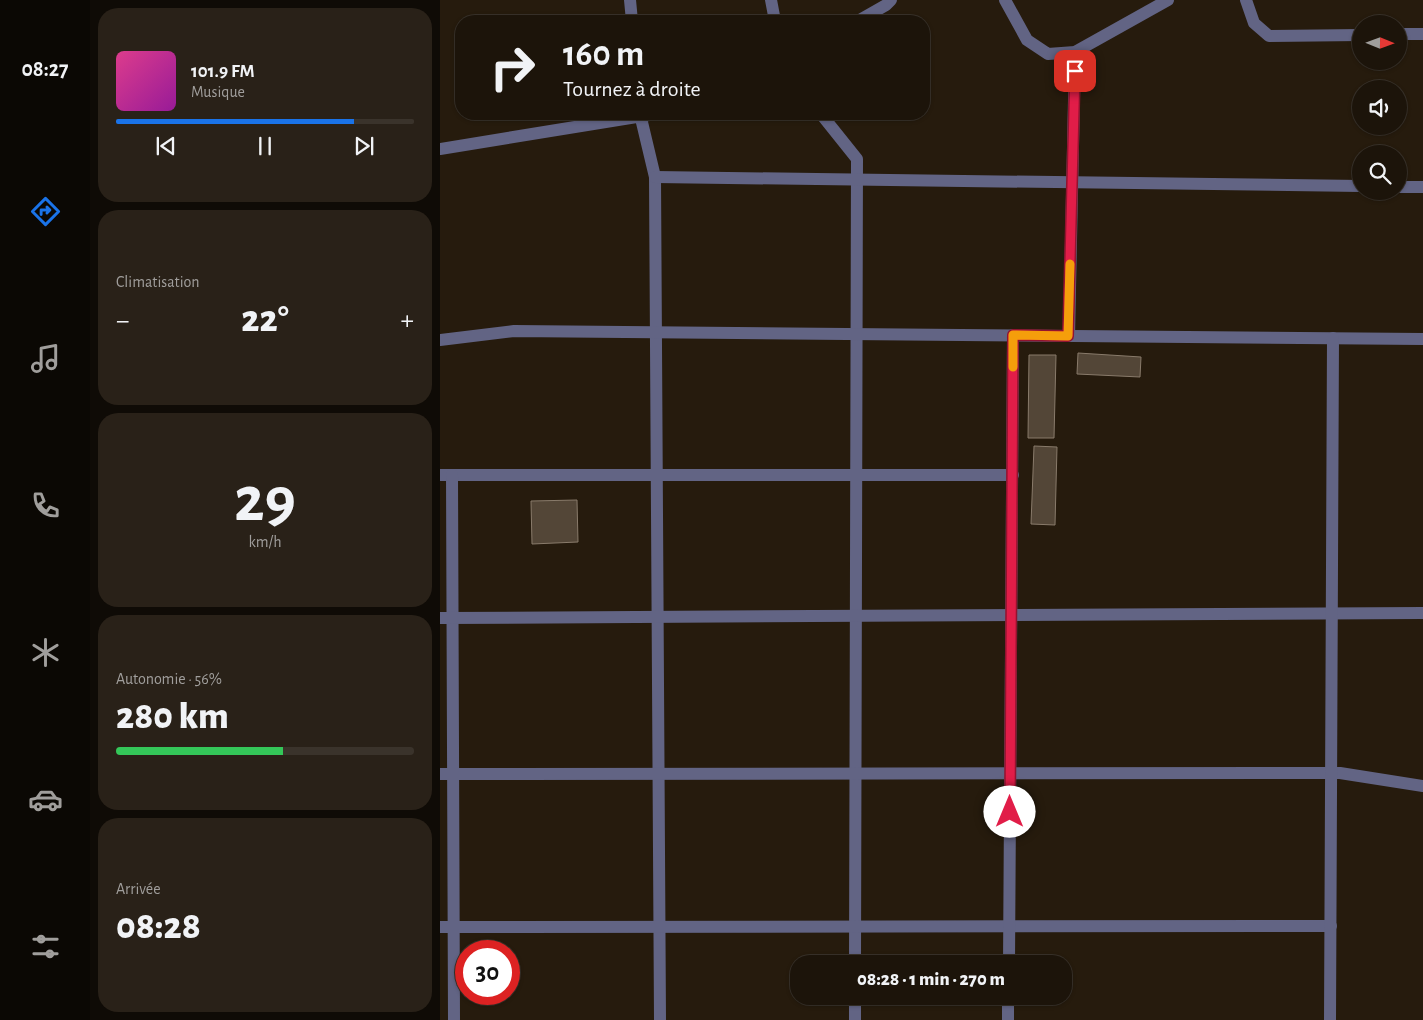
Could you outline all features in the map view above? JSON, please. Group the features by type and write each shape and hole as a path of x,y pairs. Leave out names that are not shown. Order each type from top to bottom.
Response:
{"street":[{"path":"630,0 631,15"},
{"path":"771,0 774,15"},
{"path":"868,15 891,0"},
{"path":"1005,0 1027,40 1048,54 1075,52 1168,0"},
{"path":"1246,0 1254,23 1269,36 1352,35"},
{"path":"1408,34 1423,34"},
{"path":"1068,336 1075,52"},
{"path":"440,150 616,120"},
{"path":"641,120 656,177 660,1020"},
{"path":"827,120 857,159 855,955"},
{"path":"656,177 1352,186"},
{"path":"1407,186 1423,187"},
{"path":"440,340 514,331 1423,339"},
{"path":"1009,955 1013,335"},
{"path":"1330,1020 1333,338"},
{"path":"454,1020 453,927 446,774 446,475 1013,475"},
{"path":"446,618 1423,612"},
{"path":"446,774 1340,773 1423,786"},
{"path":"440,927 1331,926"},
{"path":"855,1005 855,1020"},
{"path":"1008,1005 1008,1020"}],"building":[{"path":"1078,353 1141,357 1140,377 1077,374"},
{"path":"1029,355 1056,355 1054,438 1028,438"},
{"path":"1034,446 1057,447 1055,525 1031,524"},
{"path":"577,500 578,542 532,544 531,501"}],"slow traffic":[{"path":"1013,367 1013,335 1068,336 1070,264"}],"route":[{"path":"1010,812 1013,335 1068,336 1075,71"}]}
